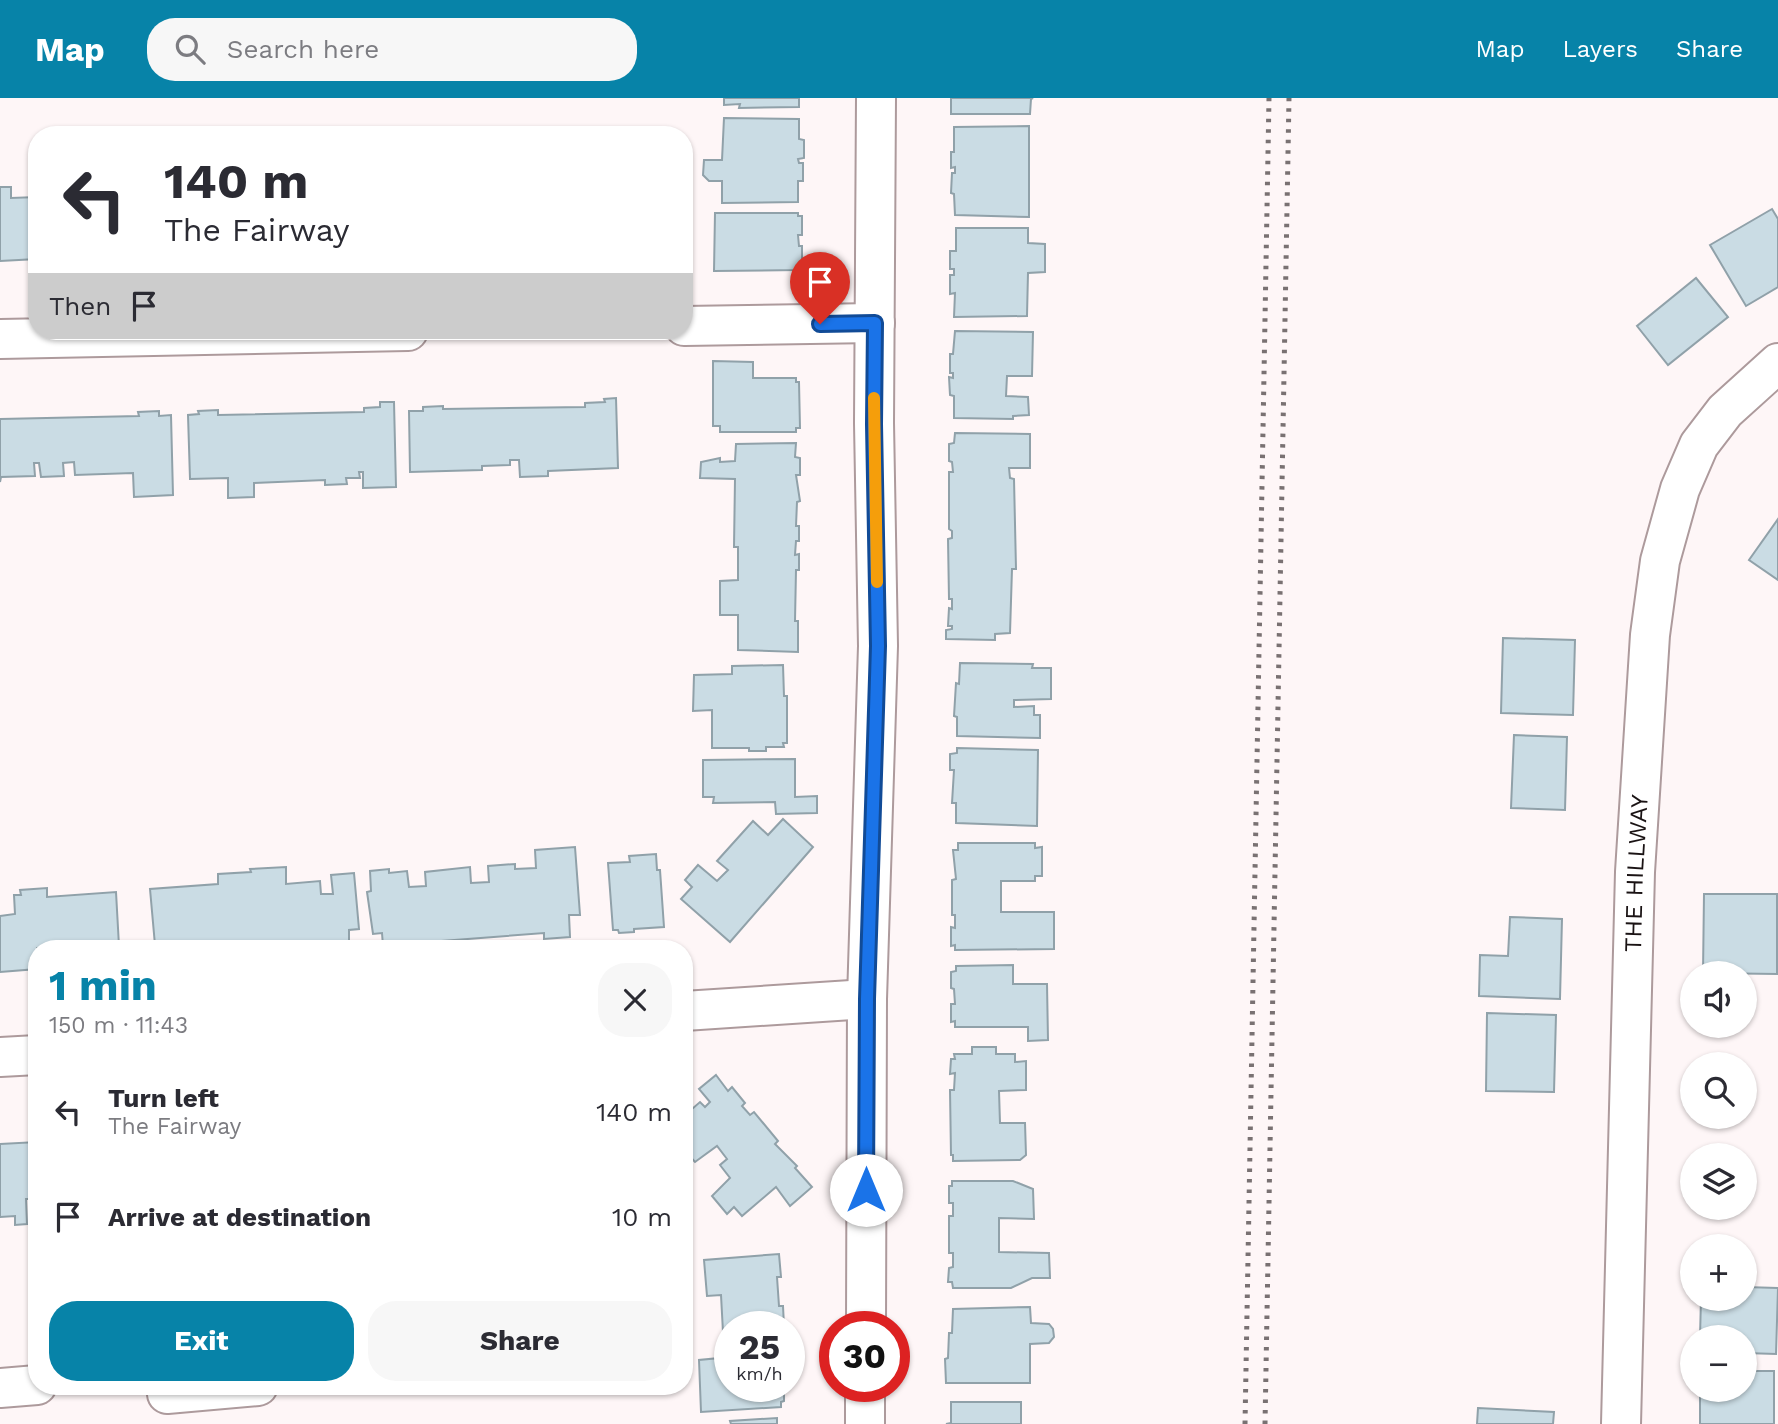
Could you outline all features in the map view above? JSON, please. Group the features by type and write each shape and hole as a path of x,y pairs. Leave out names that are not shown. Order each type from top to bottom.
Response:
{"street":[{"path":"866,1311 867,999 878,646 874,424 876,98"},
{"path":"693,326 875,323"},
{"path":"0,339 28,338"},
{"name":"THE HILLWAY","path":"1621,1424 1635,872 1650,635 1660,561 1680,489 1699,445 1725,411 1778,363"},
{"path":"693,1010 867,999"},
{"path":"0,1057 28,1055"},
{"path":"0,1388 28,1386"},
{"path":"167,1401 203,1395"},
{"path":"865,1402 865,1424"}],"building":[{"path":"724,98 799,98 799,107 739,108 740,104 724,105"},
{"path":"951,98 1033,98 1030,114 951,114"},
{"path":"724,118 799,119 799,139 804,140 804,158 798,159 799,163 803,163 803,181 798,181 798,202 722,203 722,181 709,181 703,175 704,160 722,160"},
{"path":"1029,126 1029,217 955,215 954,194 951,193 952,173 955,173 955,167 951,168 954,127"},
{"path":"0,187 11,187 11,198 28,197 28,259 0,261"},
{"path":"1772,209 1778,219 1778,287 1746,306 1710,245"},
{"path":"715,213 798,213 798,216 802,216 802,235 798,235 799,246 802,246 802,266 798,266 798,270 714,271"},
{"path":"956,228 1028,228 1028,243 1045,244 1045,272 1028,273 1027,316 954,317 955,293 950,294 950,275 954,275 954,269 950,269 950,251 956,251"},
{"path":"1696,278 1728,317 1668,365 1637,326"},
{"path":"955,331 1033,332 1032,376 1007,376 1006,396 1028,397 1029,415 1013,416 1013,419 954,418 954,396 950,395 949,377 953,378 953,373 950,373 950,354 953,354"},
{"path":"713,361 753,362 753,378 796,378 796,382 799,382 800,428 796,428 796,432 720,432 720,426 713,426"},
{"path":"616,398 618,468 548,471 548,476 520,477 519,460 510,460 510,465 482,466 482,470 410,472 409,411 443,406 443,409 585,407 585,403 605,402 604,399"},
{"path":"380,402 394,402 396,487 363,488 363,472 359,472 360,478 346,478 347,484 325,485 325,480 254,483 254,497 228,498 228,478 190,479 188,415 199,414 198,411 218,410 218,415 364,412 364,408 380,407"},
{"path":"159,411 159,416 171,415 173,495 134,497 133,473 75,475 74,462 63,463 64,476 41,477 39,463 34,463 35,476 1,477 0,482 0,419 139,416 138,412"},
{"path":"955,433 1030,434 1030,468 1009,468 1010,478 1014,479 1016,569 1012,569 1010,633 995,634 995,640 946,639 946,630 952,629 952,626 948,626 949,608 952,609 952,599 949,599 948,539 952,538 952,531 949,529 949,472 953,472 952,462 949,461 949,444 954,443"},
{"path":"796,443 795,457 800,458 800,475 796,475 800,501 797,502 796,526 799,526 799,541 796,541 795,555 799,554 795,621 798,621 798,652 738,650 738,615 720,615 720,581 738,580 738,547 734,547 735,479 700,478 701,462 720,458 720,462 735,461 736,444"},
{"path":"1778,519 1778,580 1749,560"},
{"path":"1503,638 1575,640 1573,715 1501,713"},
{"path":"960,663 1033,664 1032,668 1051,668 1051,699 1014,700 1014,707 1034,706 1034,715 1040,715 1040,738 957,736 957,717 954,716"},
{"path":"783,665 784,696 787,696 787,743 783,743 784,747 766,747 766,751 712,748 712,710 693,711 694,675 732,674 732,666"},
{"path":"1514,735 1567,737 1565,810 1511,808"},
{"path":"957,748 1038,750 1037,826 956,823 956,803 952,803 954,770 950,770 950,754 957,753"},
{"path":"795,759 795,797 817,796 817,813 776,814 775,802 713,803 714,797 703,797 703,760"},
{"path":"783,819 813,847 730,942 681,899 692,887 685,880 698,865 717,881 728,870 717,861 753,821 768,835"},
{"path":"958,843 1035,843 1035,848 1042,847 1042,876 1035,876 1035,881 1001,881 1001,912 1054,912 1054,949 955,950 955,945 951,946 951,927 955,928 955,915 952,915 952,880 956,879 953,850 958,850"},
{"path":"575,847 580,915 569,915 570,937 544,939 544,933 454,940 383,940 382,933 373,934 367,892 371,891 370,871 407,871 409,887 426,886 425,872 470,867 471,883 489,882 488,866 515,864 515,869 536,868 535,850"},
{"path":"656,854 657,870 660,870 664,927 619,933 618,930 613,930 608,863 630,862 629,856"},
{"path":"286,867 286,884 320,881 321,894 333,894 331,875 354,873 359,929 349,930 349,940 155,940 150,889 218,884 218,874 251,872 250,869"},
{"path":"47,888 47,897 116,892 119,940 28,940 28,970 0,972 0,916 15,914 14,895 21,895 20,890"},
{"path":"1704,894 1777,894 1777,974 1757,974 1757,961 1703,961"},
{"path":"1510,917 1562,919 1560,999 1479,996 1480,955 1508,956"},
{"path":"1013,965 1013,984 1047,984 1048,1040 1028,1041 1028,1027 955,1027 955,1021 951,1022 951,1004 955,1004 951,972 956,971 956,966"},
{"path":"1487,1013 1556,1015 1554,1092 1486,1091"},
{"path":"972,1047 996,1047 996,1054 1015,1054 1015,1062 1026,1061 1026,1090 999,1091 1000,1123 1025,1123 1026,1155 1020,1160 953,1161 950,1090 954,1090 955,1073 950,1074 951,1059 955,1059 954,1054 972,1054"},
{"path":"716,1075 728,1091 732,1087 745,1103 742,1106 750,1115 754,1112 778,1141 775,1144 797,1166 795,1168 812,1187 790,1206 776,1187 742,1216 734,1207 727,1214 712,1196 730,1178 720,1165 727,1159 717,1146 695,1162 693,1160 693,1108 700,1102 705,1107 710,1102 699,1089"},
{"path":"28,1142 27,1224 15,1225 15,1216 0,1217 0,1144"},
{"path":"952,1181 1013,1181 1033,1189 1034,1219 999,1218 999,1252 1049,1253 1050,1278 1032,1278 1011,1288 953,1288 952,1282 948,1282 949,1268 953,1267 953,1253 949,1253 949,1216 953,1216 953,1203 949,1203 949,1186 952,1186"},
{"path":"779,1254 779,1306 783,1306 783,1311 722,1311 721,1295 707,1296 704,1260"},
{"path":"1757,1287 1778,1288 1776,1354 1757,1353 1757,1325 1700,1325 1701,1311 1757,1311"},
{"path":"1030,1307 1031,1323 1049,1324 1054,1337 1049,1343 1030,1344 1030,1383 946,1383 945,1359 948,1358 949,1333 952,1333 953,1309"},
{"path":"714,1358 714,1402 781,1402 781,1407 701,1412 699,1360"},
{"path":"1757,1371 1774,1371 1774,1424 1700,1424 1700,1402 1757,1402"},
{"path":"951,1402 1021,1402 1021,1424 946,1424 951,1423"},
{"path":"1478,1408 1554,1412 1553,1424 1477,1424"},
{"path":"777,1418 777,1424 731,1424 730,1421"}],"railway":[{"path":"1245,1424 1269,98"},
{"path":"1265,1424 1289,98"}],"slow traffic":[{"path":"874,398 877,582"}],"route":[{"path":"820,324 875,323 878,646 867,999 866,1190"}]}
